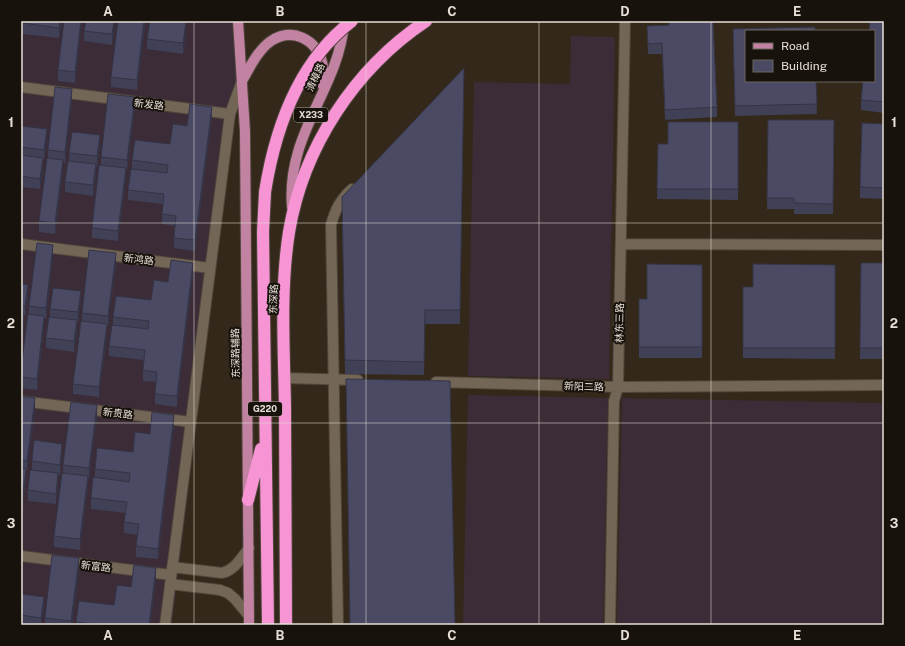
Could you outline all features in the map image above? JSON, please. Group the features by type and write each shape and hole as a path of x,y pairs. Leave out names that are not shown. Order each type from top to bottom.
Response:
{"highway":[{"name":"东深路","path":"268,625 263,232 265,192 272,155 283,119 308,69 327,45 352,21"},
{"name":"东深路","path":"286,625 284,378 286,255 293,213 305,170 313,151 338,110 352,91 382,57 426,21"},
{"path":"248,500 265,432"}],"main road":[{"path":"238,21 242,81"},
{"name":"清樟路","path":"293,213 292,187 297,153 322,90 340,51 344,21"},
{"path":"242,81 257,55 271,41 288,35 296,35 304,37 312,43 319,52 323,63 322,90"},
{"name":"东深路辅路","path":"242,81 245,131 249,620"}],"street":[{"name":"林东三路","path":"610,625 614,401 618,387 625,21"},
{"path":"164,625 230,114 242,81"},
{"name":"新发路","path":"21,87 230,114"},
{"path":"338,625 331,225 334,212 342,199 358,182"},
{"name":"新鸿路","path":"21,244 210,268"},
{"path":"621,244 884,245"},
{"path":"284,378 365,380"},
{"name":"新阳二路","path":"428,382 618,387 884,385"},
{"name":"新贵路","path":"21,400 190,422"},
{"path":"171,575 228,572 235,566 249,548"},
{"name":"新富路","path":"21,556 171,575"},
{"path":"171,575 228,593 249,620"}],"shaded area":[{"path":"21,21 245,21 172,625 21,625"},
{"path":"571,36 615,37 609,379 468,376 474,82 570,84"},
{"path":"468,395 608,398 603,625 463,625"},
{"path":"622,398 884,403 884,625 617,625"}],"building":[{"path":"23,21 60,21 59,28 23,23"},
{"path":"64,21 81,21 75,72 58,70"},
{"path":"86,21 114,21 112,34 84,31"},
{"path":"118,21 144,21 137,80 111,77"},
{"path":"150,21 186,22 183,43 147,39"},
{"path":"669,21 713,21 717,107 665,110 662,43 648,44 647,26 669,25"},
{"path":"870,21 884,21 884,102 861,100 863,82 875,82 875,30 869,30"},
{"path":"815,27 815,30 745,30 745,82 816,82 817,104 735,106 733,29"},
{"path":"464,68 460,310 425,310 424,362 345,360 342,197"},
{"path":"55,87 72,89 65,152 48,150"},
{"path":"108,94 135,97 127,160 101,157"},
{"path":"190,104 212,107 195,240 174,238 176,216 162,214 164,194 128,190 131,169 167,173 168,165 132,160 135,140 170,144 173,124 187,126"},
{"path":"768,120 834,120 833,204 794,203 794,198 767,198"},
{"path":"668,122 738,122 738,189 657,189 658,144 668,144"},
{"path":"862,123 884,124 884,188 860,187"},
{"path":"21,126 47,129 44,150 21,147"},
{"path":"72,132 100,135 97,156 69,153"},
{"path":"21,155 43,158 40,179 21,176"},
{"path":"47,158 63,160 55,223 39,221"},
{"path":"68,161 96,164 93,185 65,182"},
{"path":"99,165 126,168 118,231 92,228"},
{"path":"37,243 53,245 46,308 29,306"},
{"path":"89,250 116,253 108,316 82,313"},
{"path":"171,260 193,263 177,396 155,394 157,372 143,370 145,350 109,346 112,325 148,329 149,321 113,317 116,296 151,300 154,280 168,282"},
{"path":"861,263 884,263 884,348 860,348"},
{"path":"647,264 702,265 702,347 639,347 639,299 647,299"},
{"path":"753,264 835,265 835,348 743,348 743,287 753,287"},
{"path":"21,284 28,285 25,306 21,305"},
{"path":"53,288 81,291 78,312 50,309"},
{"path":"21,314 24,314 21,335"},
{"path":"28,314 44,316 37,379 21,377"},
{"path":"49,317 77,320 74,341 46,338"},
{"path":"81,321 107,324 99,387 73,384"},
{"path":"346,379 450,381 455,625 350,625"},
{"path":"21,396 35,398 27,461 21,460"},
{"path":"71,402 97,405 89,468 63,465"},
{"path":"152,412 174,415 158,549 136,546 139,524 124,522 127,502 91,498 93,477 129,482 130,473 95,469 97,448 133,452 135,432 150,434"},
{"path":"34,440 62,444 60,465 32,461"},
{"path":"21,468 26,469 21,507"},
{"path":"30,470 58,473 56,494 28,490"},
{"path":"62,473 88,476 80,539 54,536"},
{"path":"52,555 79,558 71,621 45,618"},
{"path":"134,565 156,568 149,625 102,625 76,622 79,601 114,605 117,585 131,587"},
{"path":"21,594 44,597 41,618 21,615"}]}
